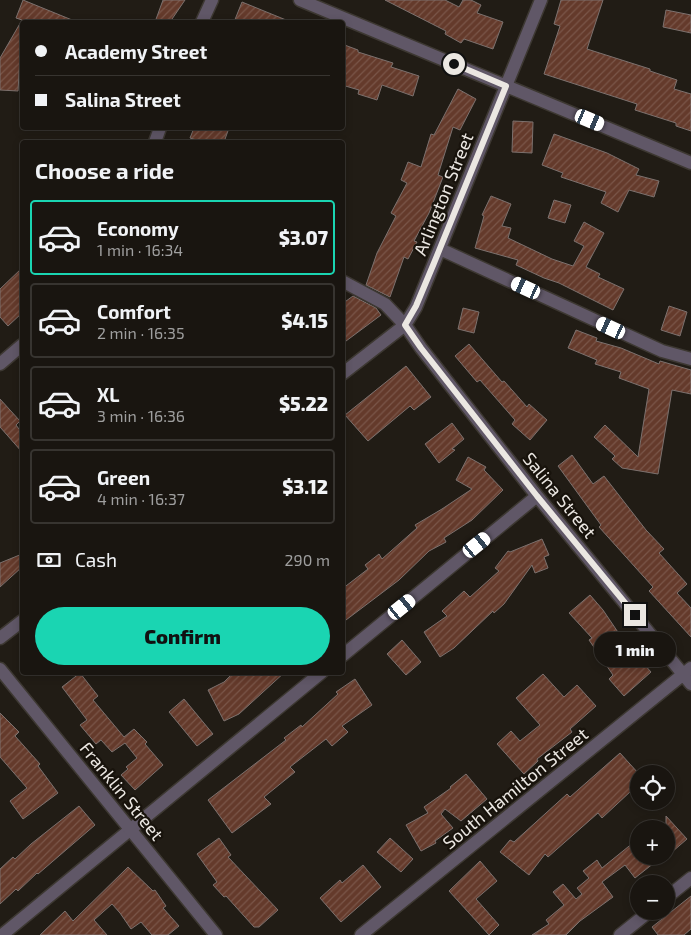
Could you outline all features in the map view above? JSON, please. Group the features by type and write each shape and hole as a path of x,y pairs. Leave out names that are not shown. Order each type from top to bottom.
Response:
{"street":[{"path":"203,20 212,0"},
{"path":"300,0 691,162"},
{"name":"Arlington Street","path":"345,372 405,325 416,306 540,0"},
{"path":"440,249 662,351 691,360"},
{"name":"Salina Street","path":"345,283 385,304 405,325 537,496 688,676"},
{"path":"0,364 20,347"},
{"path":"345,654 537,496"},
{"path":"0,638 20,623"},
{"name":"Franklin Street","path":"0,669 216,935"},
{"path":"2,935 318,675"},
{"name":"South Hamilton Street","path":"361,935 688,676"},
{"path":"675,891 691,878"},
{"path":"620,935 639,920"}],"building":[{"path":"23,0 72,20 22,20 16,18"},
{"path":"163,0 185,0 171,20 156,20"},
{"path":"385,0 445,0 459,7 463,0 471,0 481,5 477,13 503,22 493,49 464,39 461,43 445,34 446,31"},
{"path":"561,0 603,0 587,49 650,69 650,71 677,80 674,89 691,94 691,131 676,126 676,123 635,110 637,104 544,74 560,26 554,24"},
{"path":"242,2 286,20 235,20"},
{"path":"666,10 691,15 691,33 663,27"},
{"path":"20,23 18,91 0,90 0,58"},
{"path":"345,45 358,50 358,52 393,63 391,67 419,76 413,96 382,85 377,100 358,94 359,90 345,86"},
{"path":"458,89 476,99 460,130 453,127 438,175 443,177 429,213 414,241 417,242 408,259 404,257 390,297 366,285 377,253 396,216 391,213 407,183 401,180 408,162 421,167 431,134 434,135"},
{"path":"513,121 533,122 532,153 512,152"},
{"path":"193,130 228,130 225,140 196,140 190,138"},
{"path":"554,134 607,153 639,169 636,175 659,181 654,197 629,190 618,212 601,203 606,192 561,177 563,173 542,165"},
{"path":"491,196 511,204 502,226 511,228 508,238 552,259 573,266 584,246 574,241 584,222 604,233 586,267 600,274 598,277 624,289 613,310 559,283 516,265 518,260 475,248 484,216 482,215"},
{"path":"554,200 571,205 565,223 548,218"},
{"path":"20,270 20,315 8,326 0,317 0,289"},
{"path":"353,296 376,308 381,315 345,342 345,302"},
{"path":"669,306 687,312 680,336 661,330"},
{"path":"463,308 479,312 474,333 458,329"},
{"path":"576,330 597,338 596,341 621,348 659,364 660,361 691,370 691,394 672,390 658,474 622,468 612,459 615,456 594,437 605,425 638,457 649,389 619,378 621,372 595,364 597,360 568,348"},
{"path":"469,344 527,407 529,404 547,420 530,440 512,424 515,420 480,380 477,382 455,356"},
{"path":"406,366 431,397 414,410 410,406 368,441 345,415"},
{"path":"0,399 20,421 16,425 20,430 20,450 0,427"},
{"path":"452,423 464,439 452,449 455,450 439,463 425,444"},
{"path":"572,455 593,484 604,476 646,530 664,549 659,553 687,584 677,593 691,608 691,637 649,591 653,587 599,527 601,525 558,466"},
{"path":"468,457 486,467 484,470 503,490 472,520 444,538 446,542 429,551 399,580 345,621 345,587 368,569 365,565 379,554 382,559 417,528 415,525 472,489 456,480"},
{"path":"542,539 549,555 544,557 548,568 535,573 532,565 504,604 494,613 493,611 454,648 440,657 424,632 447,616 442,611 464,591 470,597 499,571 495,568 508,551 510,552"},
{"path":"20,555 20,569 0,587 0,563"},
{"path":"590,595 603,610 634,656 636,655 651,672 624,696 609,679 613,675 589,640 592,638 569,613"},
{"path":"402,640 421,662 406,675 387,654"},
{"path":"543,674 564,697 577,685 596,706 570,729 572,732 537,759 538,761 524,774 497,744 511,731 520,741 540,725 516,698"},
{"path":"77,675 82,675 98,696 93,700 124,737 134,729 147,742 145,744 163,765 135,790 121,775 128,769 126,767 137,758 125,743 112,752 101,740 96,744 80,725 87,720 62,687"},
{"path":"231,675 282,675 239,714 224,721 208,690 224,682"},
{"path":"355,679 372,705 342,726 348,732 332,746 326,739 290,767 295,772 264,797 271,804 232,833 208,800 286,740 284,738 301,725 302,727 338,694 336,692"},
{"path":"184,699 213,734 197,746 169,712"},
{"path":"0,713 19,732 15,736 40,764 38,766 58,793 23,819 10,801 27,788 0,757"},
{"path":"620,753 631,765 630,792 602,818 598,813 548,857 545,854 529,875 500,852 510,840 514,842 567,794 570,797"},
{"path":"466,774 487,799 461,821 445,809 441,814 453,828 435,841 436,843 421,851 406,825 428,813 424,807 451,788"},
{"path":"79,806 95,825 18,891 16,889 0,904 0,869 13,857 15,859"},
{"path":"675,826 687,839 675,849"},
{"path":"219,838 231,855 228,857 278,910 259,927 254,927 226,896 224,897 213,885 217,882 197,854"},
{"path":"390,838 413,859 401,872 377,852"},
{"path":"630,845 630,865 651,865 639,875 633,875 625,865 602,882 613,897 580,921 566,935 532,935 549,924 546,920 564,905 553,892 563,884 576,899 582,894 577,888 589,878 583,871 597,860 602,868"},
{"path":"480,861 497,881 476,899 499,925 489,935 449,891"},
{"path":"363,865 381,887 341,922 320,898 340,880 342,883"},
{"path":"128,867 153,891 155,890 166,906 163,908 179,926 168,935 152,935 141,922 131,929 112,904 94,920 107,935 40,935 65,911 73,921"},
{"path":"691,896 691,929 684,935 658,935 652,927 661,920 675,920 675,909"}],"route":[{"path":"454,64 506,86 416,306 405,325 537,496 635,615"}]}
